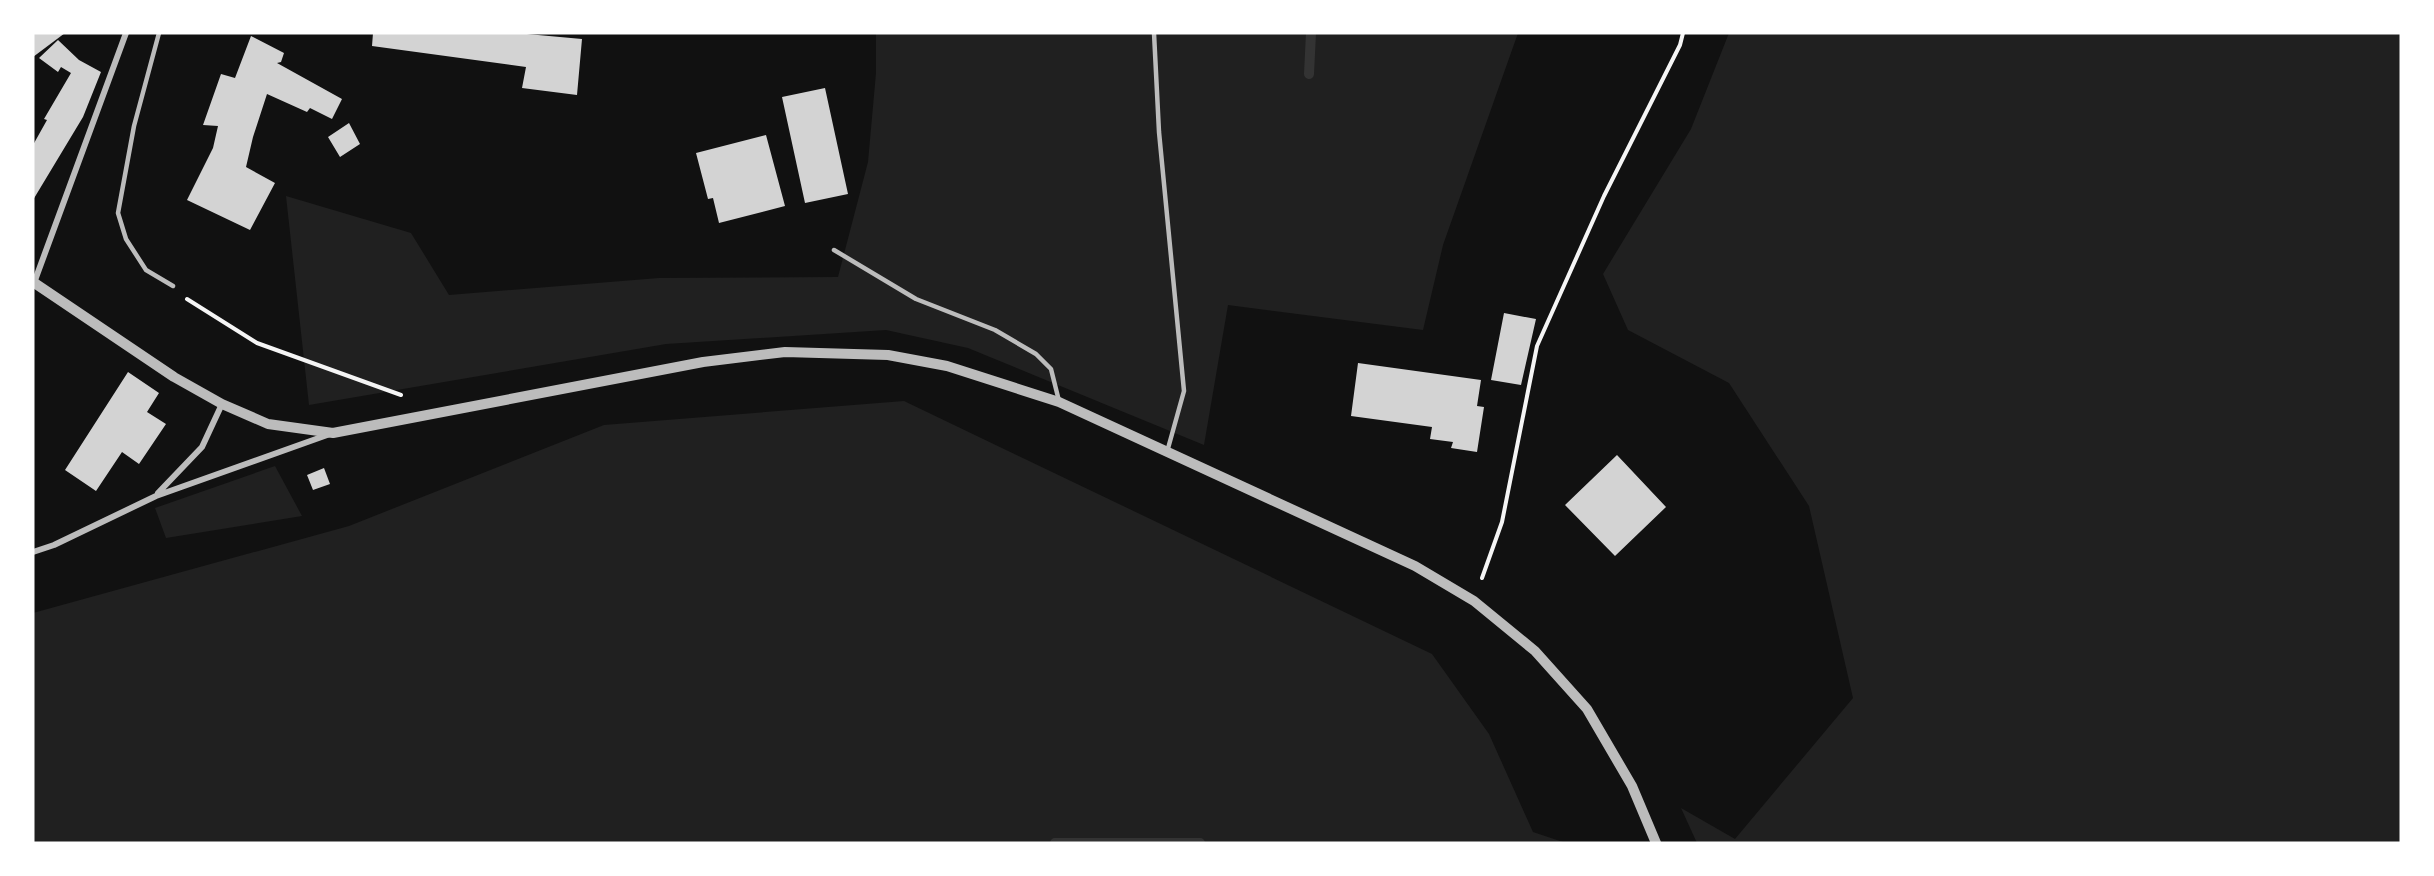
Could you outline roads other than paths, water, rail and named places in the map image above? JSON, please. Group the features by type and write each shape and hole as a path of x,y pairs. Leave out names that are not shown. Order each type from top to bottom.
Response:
{"street":[{"path":"126,33 33,282 174,377 222,404 268,424 333,433"},
{"path":"33,552 54,545 156,496 333,433 703,362 785,352 888,355 947,366 1059,402 1415,566 1474,601 1535,651 1587,709 1632,786 1656,843"},
{"path":"156,496 202,447 222,404"}],"lane":[{"path":"159,33 134,126 118,213 126,239 146,270 173,286"},
{"path":"1154,33 1159,132 1184,391 1167,452"},
{"path":"834,250 916,299 995,330 1036,354 1051,369 1059,402"}],"waterway":[{"path":"1309,74 1311,33"},
{"path":"1055,843 1200,843"}]}
